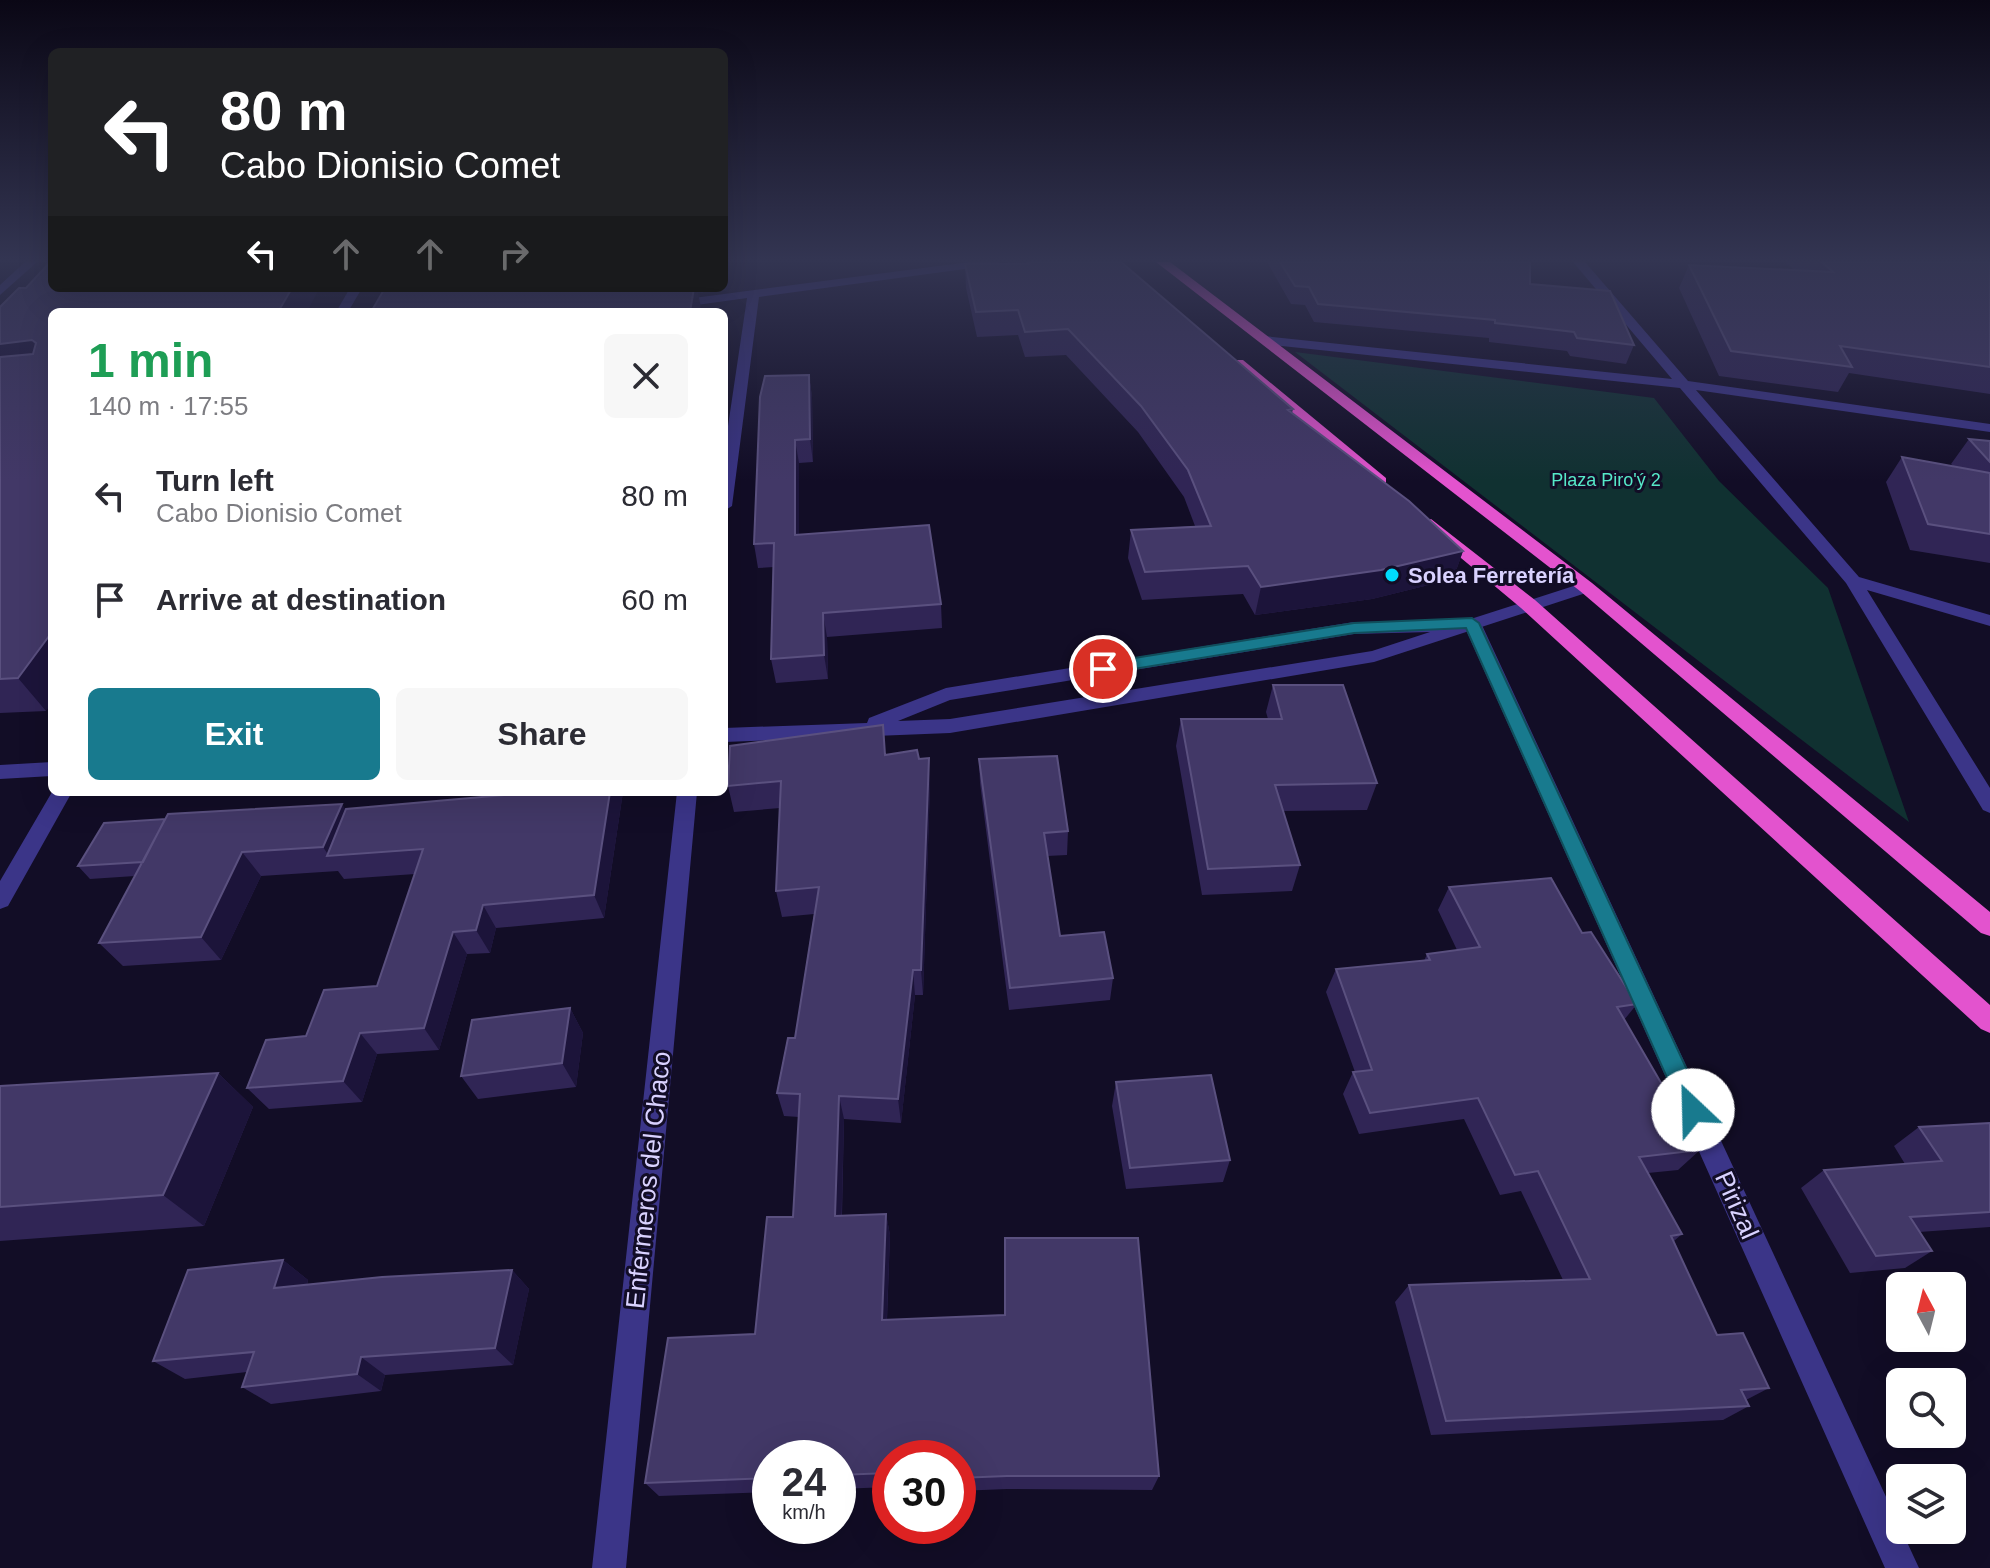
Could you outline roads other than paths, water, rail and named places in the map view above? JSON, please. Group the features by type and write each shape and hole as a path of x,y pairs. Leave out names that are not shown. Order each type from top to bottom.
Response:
{"highway":[{"path":"1258,335 1586,587 1990,926"},
{"path":"1226,353 1395,494"},
{"path":"1419,514 1528,604 1990,1021"}],"street":[{"path":"728,477 747,335"},
{"path":"1642,335 1853,581 1990,805"},
{"path":"1264,340 1684,384 1990,428"},
{"path":"1853,581 1990,621"},
{"path":"728,735 950,726 1374,656 1586,587"},
{"path":"864,728 946,694 1354,628 1468,624"},
{"name":"Pirizal","path":"1468,624 1902,1568"},
{"path":"0,772 48,769"},
{"path":"0,900 60,796"},
{"name":"Enfermeros del Chaco","path":"609,1568 687,796"}],"place":[{"name":"Solea Ferretería","path":"1392,575"}],"park label":[{"name":"Plaza Piro'ý 2","path":"1606,480"}]}
